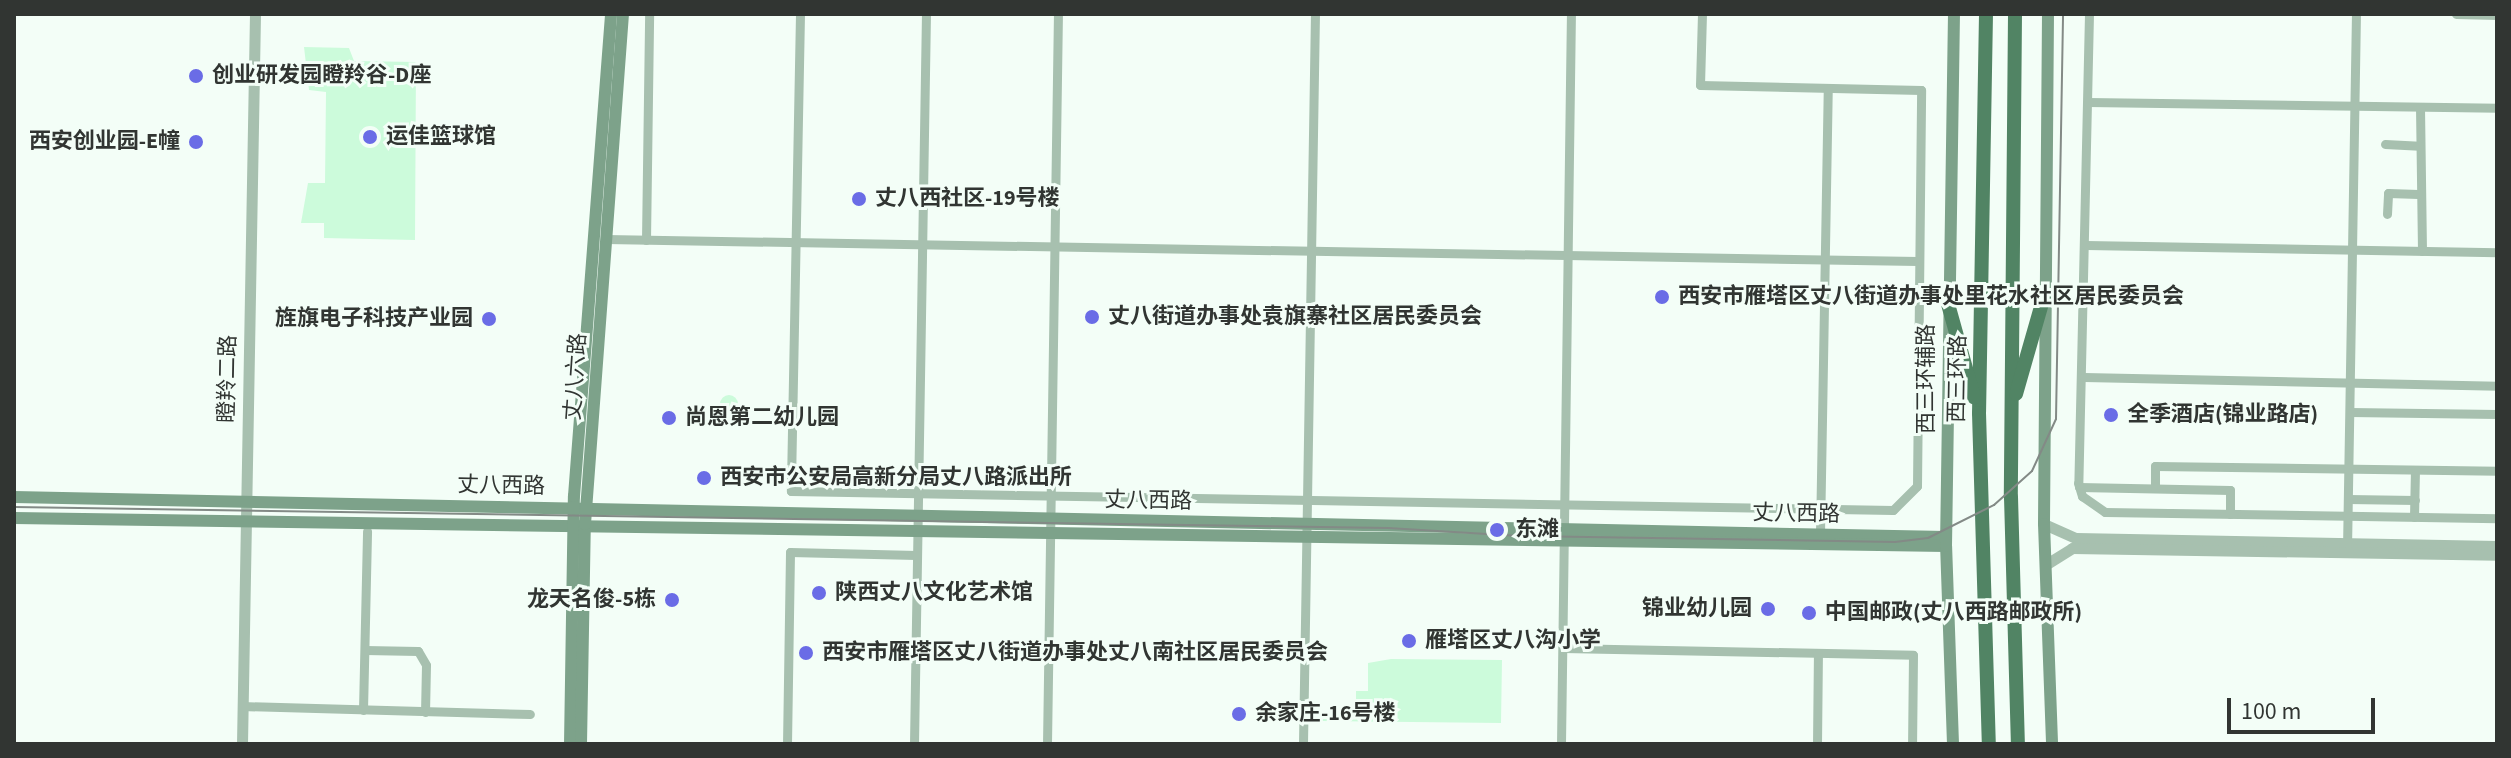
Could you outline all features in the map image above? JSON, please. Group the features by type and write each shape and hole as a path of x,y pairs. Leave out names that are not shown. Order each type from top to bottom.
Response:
{"highway":[{"name":"西三环路","path":"1986,14 1979,413 1987,744"},
{"path":"2015,14 2010,414 2018,744"},
{"path":"2010,414 2045,293"},
{"path":"1948,304 1979,413"},
{"path":"2016,691 2026,744"}],"main road":[{"name":"丈八六路","path":"570,744 580,517 611,14"},
{"name":"丈八六路","path":"581,744 580,517 623,14"},
{"name":"西三环辅路","path":"1953,744 1946,542 1954,14"},
{"path":"2048,14 2044,524 2052,744"},
{"name":"丈八西路","path":"14,497 246,502 580,517 1946,542"},
{"name":"丈八西路","path":"14,518 542,529 580,517"},
{"name":"丈八西路","path":"1564,534 1820,534 1946,542"}],"street":[{"name":"瞪羚二路","path":"242,744 255,14"},
{"path":"646,240 649,14"},
{"path":"800,14 791,491 1893,510 1917,486 1921,90 1700,85 1702,14"},
{"path":"914,744 926,14"},
{"path":"1047,744 1058,14"},
{"path":"1303,744 1315,14"},
{"path":"1561,744 1571,14"},
{"path":"2089,14 2084,377 2079,487 2088,503 2105,512 2497,518"},
{"path":"2347,548 2356,14"},
{"path":"2456,14 2497,15"},
{"path":"1820,534 1828,88"},
{"path":"2088,102 2497,108"},
{"path":"2420,107 2418,194 2422,251"},
{"path":"2385,144 2419,146"},
{"path":"2387,214 2388,193 2418,194"},
{"path":"606,239 1311,254 1918,261"},
{"path":"2086,245 2497,252"},
{"path":"2084,377 2497,386"},
{"path":"2350,412 2497,414"},
{"path":"2155,488 2155,466 2497,471"},
{"path":"2414,517 2415,470"},
{"path":"2079,487 2230,490 2230,514"},
{"path":"2348,499 2415,500"},
{"path":"2044,524 2076,538 2497,555"},
{"path":"363,710 367,531"},
{"path":"2045,565 2072,548 2497,546"},
{"path":"787,744 790,552 916,555"},
{"path":"1563,648 1913,655 1912,744"},
{"path":"365,650 418,651 426,665 425,712"},
{"path":"1817,744 1818,653"},
{"path":"242,706 530,714"}],"green space":[{"name":"运佳篮球馆","path":"304,47 349,48 354,61 416,62 415,240 324,238 324,223 301,223 308,183 325,183 326,92 309,90"},
{"path":"729,395 738,404 729,413 720,404"},
{"path":"1391,659 1502,660 1501,723 1322,721 1322,712 1356,712 1356,691 1368,691 1368,663"}],"tram line":[{"path":"14,507 1388,528 1520,536 1895,542 1928,538 1994,505 2032,471 2056,419 2063,14"}],"place":[{"name":"创业研发园瞪羚谷-D座","path":"196,76"},
{"name":"运佳篮球馆","path":"370,137"},
{"name":"西安创业园-E幢","path":"196,142"},
{"name":"丈八西社区-19号楼","path":"859,199"},
{"name":"西安市雁塔区丈八街道办事处里花水社区居民委员会","path":"1662,297"},
{"name":"丈八街道办事处袁旗寨社区居民委员会","path":"1092,317"},
{"name":"旌旗电子科技产业园","path":"489,319"},
{"name":"全季酒店(锦业路店)","path":"2111,415"},
{"name":"尚恩第二幼儿园","path":"669,418"},
{"name":"西安市公安局高新分局丈八路派出所","path":"704,478"},
{"name":"东滩","path":"1497,530"},
{"name":"陕西丈八文化艺术馆","path":"819,593"},
{"name":"龙天名俊-5栋","path":"672,600"},
{"name":"锦业幼儿园","path":"1768,609"},
{"name":"中国邮政(丈八西路邮政所)","path":"1809,613"},
{"name":"雁塔区丈八沟小学","path":"1409,641"},
{"name":"西安市雁塔区丈八街道办事处丈八南社区居民委员会","path":"806,653"},
{"name":"余家庄-16号楼","path":"1239,714"}]}
